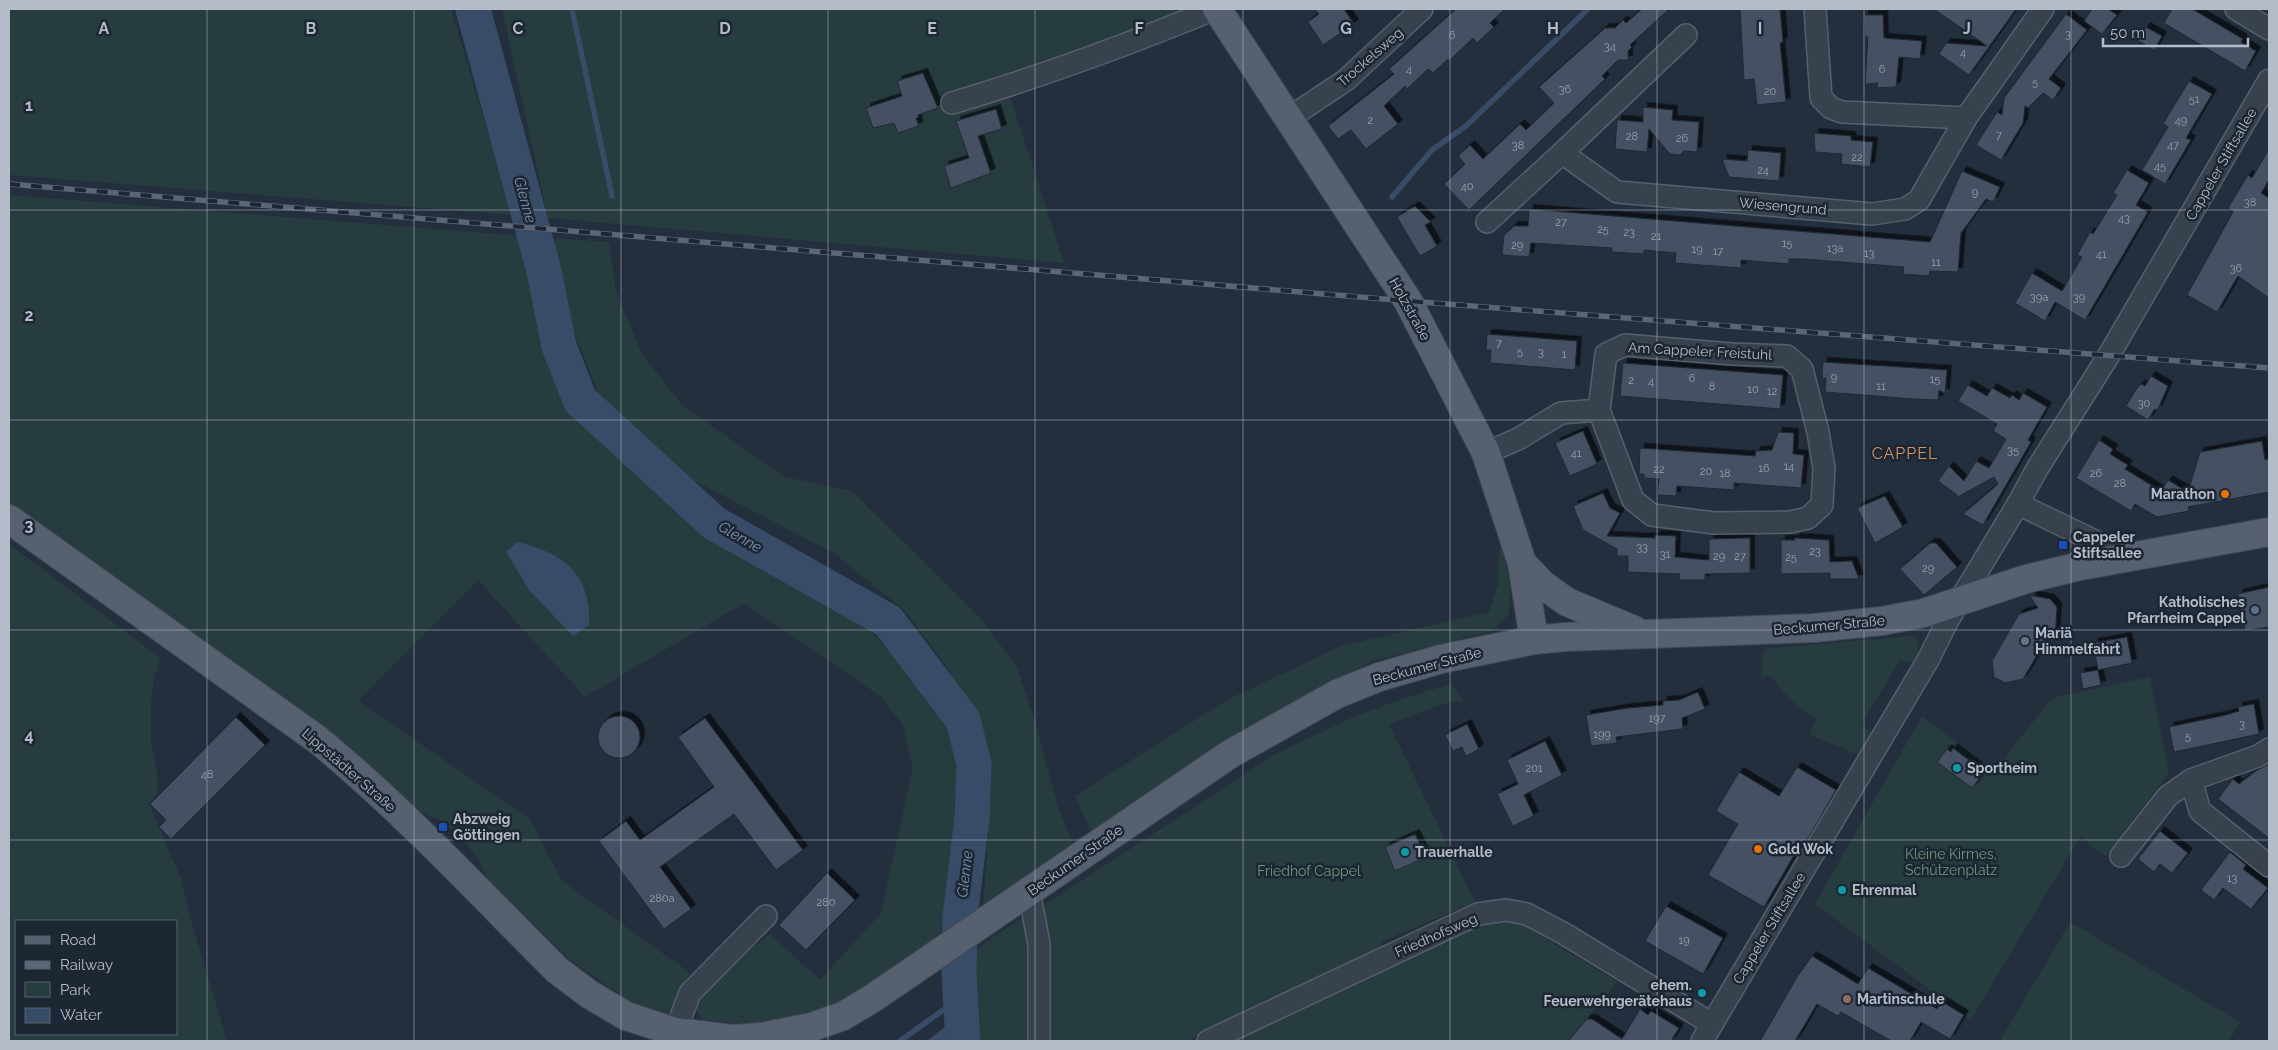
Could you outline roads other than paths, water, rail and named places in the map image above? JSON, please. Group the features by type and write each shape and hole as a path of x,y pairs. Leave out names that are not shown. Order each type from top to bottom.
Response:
{"main road":[{"name":"Holzstraße","path":"1216,9 1408,300 1486,453 1522,562 1534,640"},
{"name":"Lippstädter Straße","path":"9,519 332,752 384,798 557,970 626,1016 673,1036"},
{"name":"Beckumer Straße","path":"673,1036 733,1039 761,1037 812,1027 843,1016 907,975 1230,754 1337,694 1379,677 1434,661 1534,640 1640,633 1804,628 1872,622 1924,613 2026,579 2128,556 2269,532"},
{"path":"1522,562 1543,585 1567,602 1640,633"}],"street":[{"path":"952,103 1040,77 1122,47 1216,9"},
{"name":"Trockelsweg","path":"1289,118 1346,80 1422,9"},
{"path":"1815,9 1821,98 1831,108 1842,112 1966,118"},
{"name":"Wiesengrund","path":"1562,153 1617,192 1872,214 1905,209 1919,200 1966,118 2043,9"},
{"path":"2236,9 2269,29"},
{"path":"1487,222 1686,35"},
{"name":"Cappeler Stiftsallee","path":"1707,1033 1928,660 1948,620 2037,469 2109,355 2269,80"},
{"name":"Am Cappeler Freistuhl","path":"1625,345 1730,354 1787,356 1802,369 1818,432 1824,468 1822,505 1808,518 1790,522 1714,523 1652,515 1633,500 1599,410 1606,354 1625,345"},
{"path":"1486,453 1518,439 1561,413 1599,410"},
{"path":"2018,504 2128,556"},
{"path":"2121,856 2168,796 2191,780 2258,756 2269,749"},
{"path":"2191,780 2200,811 2269,866"},
{"path":"1028,892 1038,944 1039,1041"},
{"name":"Friedhofsweg","path":"1208,1041 1478,914 1506,910 1527,914 1563,932 1707,1033"},
{"path":"673,1036 690,993 766,916"}],"water":[{"path":"517,542 548,552 571,568 585,592 589,625 573,636 530,591 506,552"},
{"path":"974,1004 977,1041 927,1041"}],"waterway":[{"name":"Glenne","path":"473,9 544,271 559,346 580,400 714,523 888,621 963,720 974,764 972,818 960,917 959,975 963,1041"},
{"path":"572,9 612,196"},
{"path":"1392,197 1432,150 1466,126 1588,9"},
{"path":"900,1041 960,998"}],"railway":[{"path":"9,184 1408,301 2269,368"}],"place":[{"name":"Marathon","path":"2225,494"},
{"name":"Cappeler Stiftsallee","path":"2063,545"},
{"name":"Katholisches Pfarrheim Cappel","path":"2255,610"},
{"name":"Mariä Himmelfahrt","path":"2025,641"},
{"name":"Sportheim","path":"1957,768"},
{"name":"Abzweig Göttingen","path":"443,827"},
{"name":"Gold Wok","path":"1758,849"},
{"name":"Trauerhalle","path":"1405,852"},
{"name":"Ehrenmal","path":"1842,890"},
{"name":"ehem. Feuerwehrgerätehaus","path":"1702,993"},
{"name":"Martinschule","path":"1847,999"}],"district":[{"name":"CAPPEL","path":"1905,453"}],"park label":[{"name":"Kleine Kirmes, Schützenplatz","path":"1951,862"},
{"name":"Friedhof Cappel","path":"1309,871"}]}
